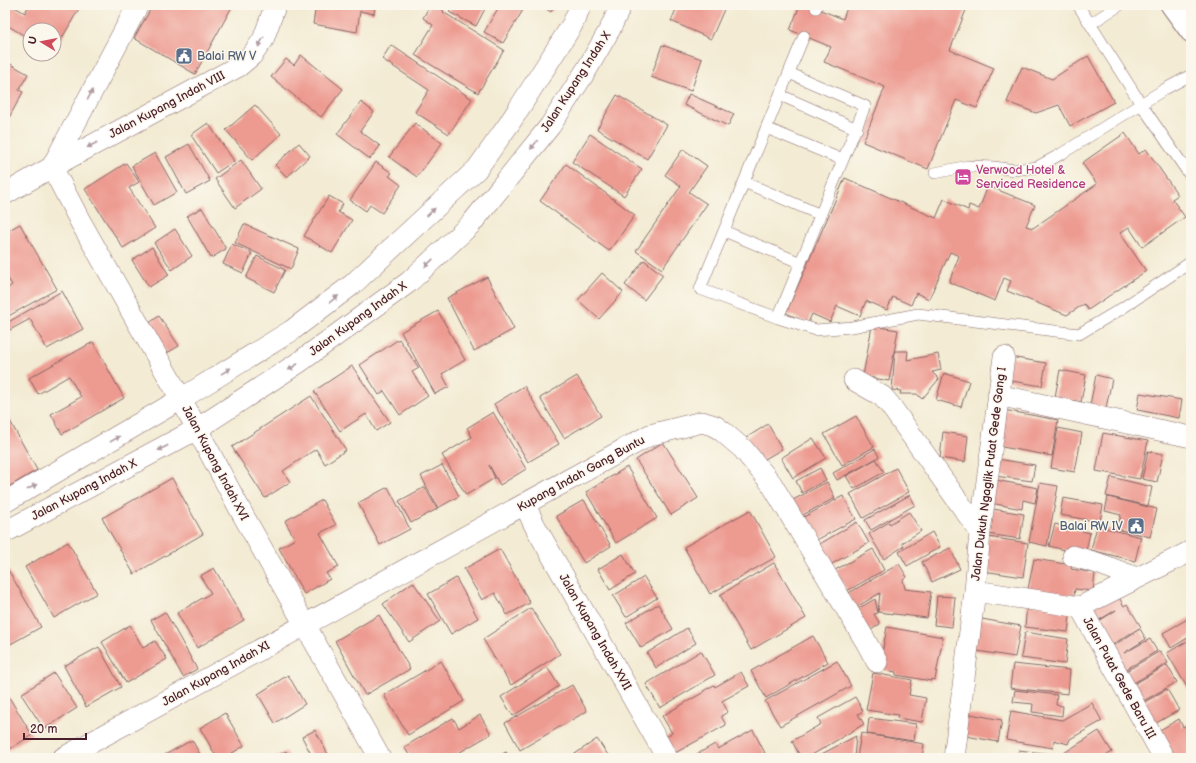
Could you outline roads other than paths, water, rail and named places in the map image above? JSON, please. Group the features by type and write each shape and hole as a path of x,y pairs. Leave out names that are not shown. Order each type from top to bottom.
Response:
{"street":[{"path":"52,167 138,5"},
{"name":"Jalan Kupang Indah VIII","path":"5,194 239,66 252,55 263,40 274,5"},
{"path":"5,502 181,399 291,331 353,284 477,169 509,124 572,25 581,5"},
{"name":"Jalan Kupang Indah X","path":"5,532 197,429 298,363 408,282 471,224 550,126 587,69 610,29 621,5"},
{"path":"1172,5 1191,31"},
{"name":"Jalan Kupang Indah XVI","path":"52,167 80,221 181,399 242,515 306,625 380,758"},
{"path":"466,180 487,205"},
{"name":"Jalan Dukuh Ngaglik Putat Gede Gang I","path":"954,758 975,591 980,532 1004,357"},
{"path":"854,380 882,396 886,400 980,532"},
{"path":"998,395 1191,437"},
{"name":"Kupang Indah Gang Buntu","path":"306,625 643,439 702,422 715,426 743,449 771,483 877,662"},
{"path":"70,465 83,491"},
{"name":"Jalan Kupang Indah XVII","path":"525,505 535,526 667,758"},
{"path":"1080,607 1191,551"},
{"path":"1073,556 1137,578"},
{"name":"Jalan Putat Gede Baru III","path":"975,591 1080,607 1164,758"},
{"name":"Jalan Kupang Indah XI","path":"63,758 306,625"}],"lane":[{"path":"1078,5 1141,104 1191,177"},
{"path":"1090,24 1120,5"},
{"path":"804,36 700,289 778,318 816,330 852,327 918,314 1079,334 1121,309 1191,262"},
{"path":"778,318 865,106 789,73"},
{"path":"935,172 968,166 994,167 1014,170 1037,167 1191,75"},
{"path":"780,95 856,129"},
{"path":"766,128 843,160"},
{"path":"744,182 821,215"},
{"path":"724,231 801,263"}],"place":[{"name":"Balai RW V","path":"184,56"},
{"name":"Verwood Hotel & Serviced Residence","path":"963,177"},
{"name":"Balai RW IV","path":"1136,526"}]}
